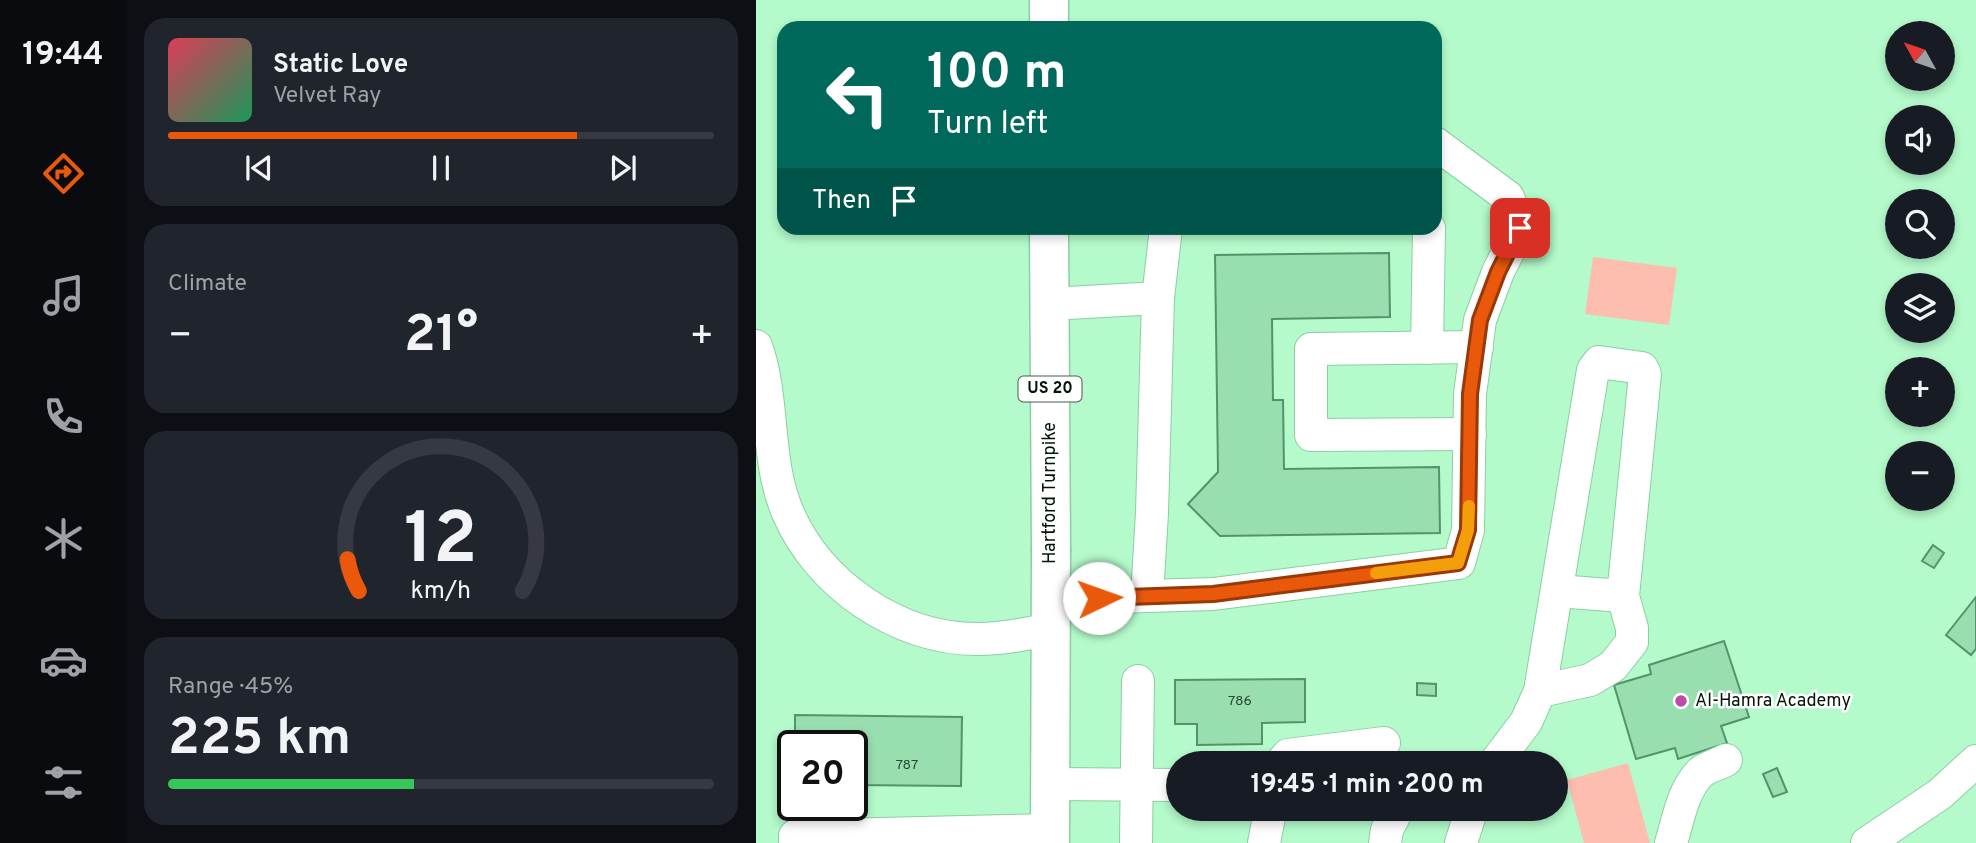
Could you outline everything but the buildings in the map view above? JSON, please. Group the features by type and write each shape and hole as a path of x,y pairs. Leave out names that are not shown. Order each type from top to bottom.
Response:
{"main road":[{"path":"1049,0 1049,21"},
{"name":"Hartford Turnpike","path":"1049,235 1050,836"}],"street":[{"path":"756,346 764,368 775,467 787,512 809,550 839,586 869,607 934,634 975,639 1007,637 1051,614 1147,596 1213,594 1458,563 1468,530 1470,394 1480,320 1498,272 1520,228 1508,197 1442,148"},
{"path":"1147,596 1158,298 1165,235"},
{"path":"1427,348 1429,235"},
{"path":"1049,304 1158,298"},
{"path":"1470,434 1311,435 1311,349 1477,347"},
{"path":"1504,751 1526,722 1540,691 1593,370 1598,362 1642,368 1645,374 1623,596 1632,628 1632,642 1613,666 1590,680 1540,691"},
{"path":"1557,591 1623,596"},
{"path":"1136,843 1138,681"},
{"path":"1320,751 1384,743"},
{"path":"1671,843 1681,807 1692,785 1702,771 1726,760"},
{"path":"1867,843 1940,794 1976,761"},
{"path":"1051,784 1166,785"},
{"path":"1264,843 1268,821"},
{"path":"1385,843 1391,821"},
{"path":"1461,843 1468,821"},
{"path":"795,843 795,836 1050,836"}],"shaded area":[{"path":"1593,257 1677,268 1669,325 1585,314"},
{"path":"1628,763 1650,843 1584,843 1568,780"}],"slow traffic":[{"path":"1376,573 1458,563 1468,530 1469,506"}],"place":[{"name":"Al-Hamra Academy","path":"1681,701"}],"route":[{"path":"1099,598 1213,594 1458,563 1468,530 1470,394 1480,320 1498,272 1520,228"}]}
